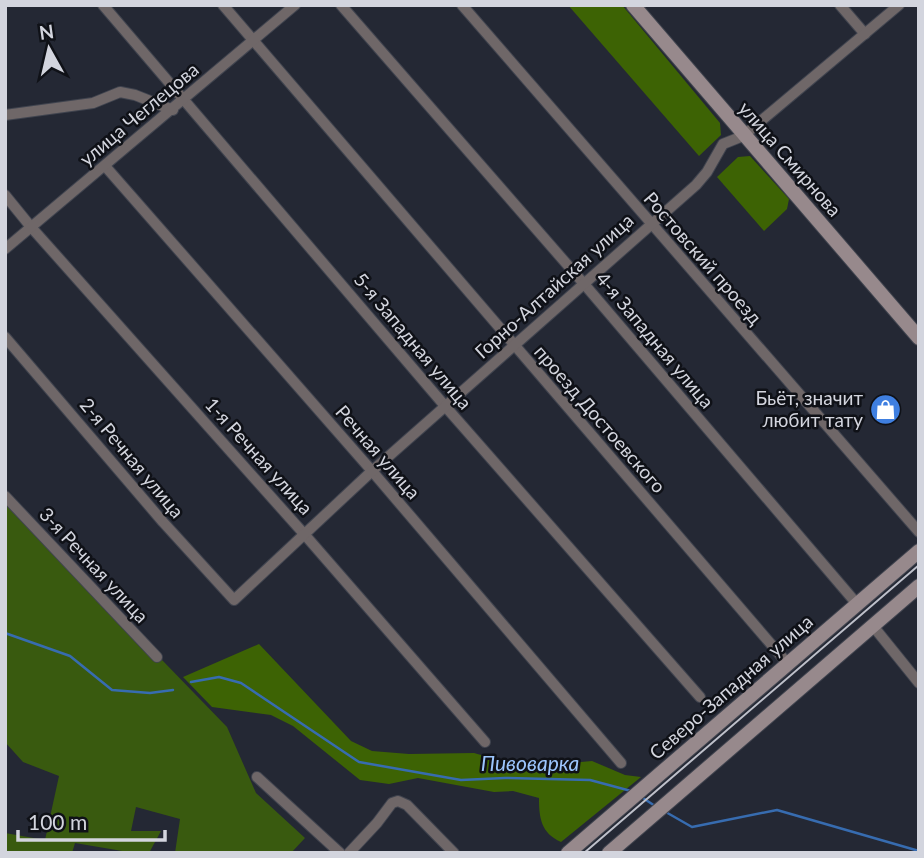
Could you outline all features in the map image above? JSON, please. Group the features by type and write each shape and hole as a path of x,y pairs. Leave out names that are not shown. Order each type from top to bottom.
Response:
{"main road":[{"name":"улица Смирнова","path":"633,5 919,338"},
{"name":"Северо-Западная улица","path":"568,853 919,551"},
{"path":"609,853 919,586"}],"street":[{"name":"5-я Западная улица","path":"103,5 446,406 700,696"},
{"name":"проезд Достоевского","path":"223,5 788,664"},
{"name":"улица Чеглецова","path":"5,249 295,5"},
{"name":"4-я Западная улица","path":"341,5 585,285 857,604"},
{"name":"Ростовский проезд","path":"462,5 919,532"},
{"path":"840,5 865,34"},
{"name":"Горно-Алтайская улица","path":"234,600 372,471 696,185 723,144 743,136 899,5"},
{"path":"5,115 93,103 120,92 173,110"},
{"name":"Речная улица","path":"106,166 621,762"},
{"name":"1-я Речная улица","path":"5,195 485,742"},
{"name":"2-я Речная улица","path":"5,337 163,522 234,600"},
{"name":"3-я Речная улица","path":"5,496 157,657"},
{"path":"873,626 919,684"},
{"path":"257,777 340,853"},
{"path":"349,853 392,803 398,801 407,805 454,853"}],"green space":[{"path":"568,5 622,5 720,123 721,135 699,156"},
{"path":"750,156 789,199 787,209 764,231 717,177 738,157"},
{"path":"5,498 227,727 256,793 305,838 291,853 175,853 180,819 136,807 131,831 161,831 149,853 75,843 72,853 5,853 5,833 45,840 59,776 23,762 5,742"},
{"path":"259,644 351,741 372,751 409,754 474,753 537,771 592,761 625,775 641,777 561,842 549,834 542,824 539,798 513,791 494,792 418,778 389,784 360,780 293,726 271,715 212,707 183,677"}],"waterway":[{"name":"Пивоварка","path":"5,633 70,656 112,690 150,693 173,690"},
{"name":"Пивоварка","path":"191,682 219,677 241,683 359,762 461,780 590,780 631,791"},
{"name":"Пивоварка","path":"640,796 655,806"},
{"name":"Пивоварка","path":"664,811 692,827 777,810 919,851"}],"tram line":[{"path":"584,853 919,565"}],"place":[{"name":"Бьёт, значит любит тату","path":"886,409"}]}
